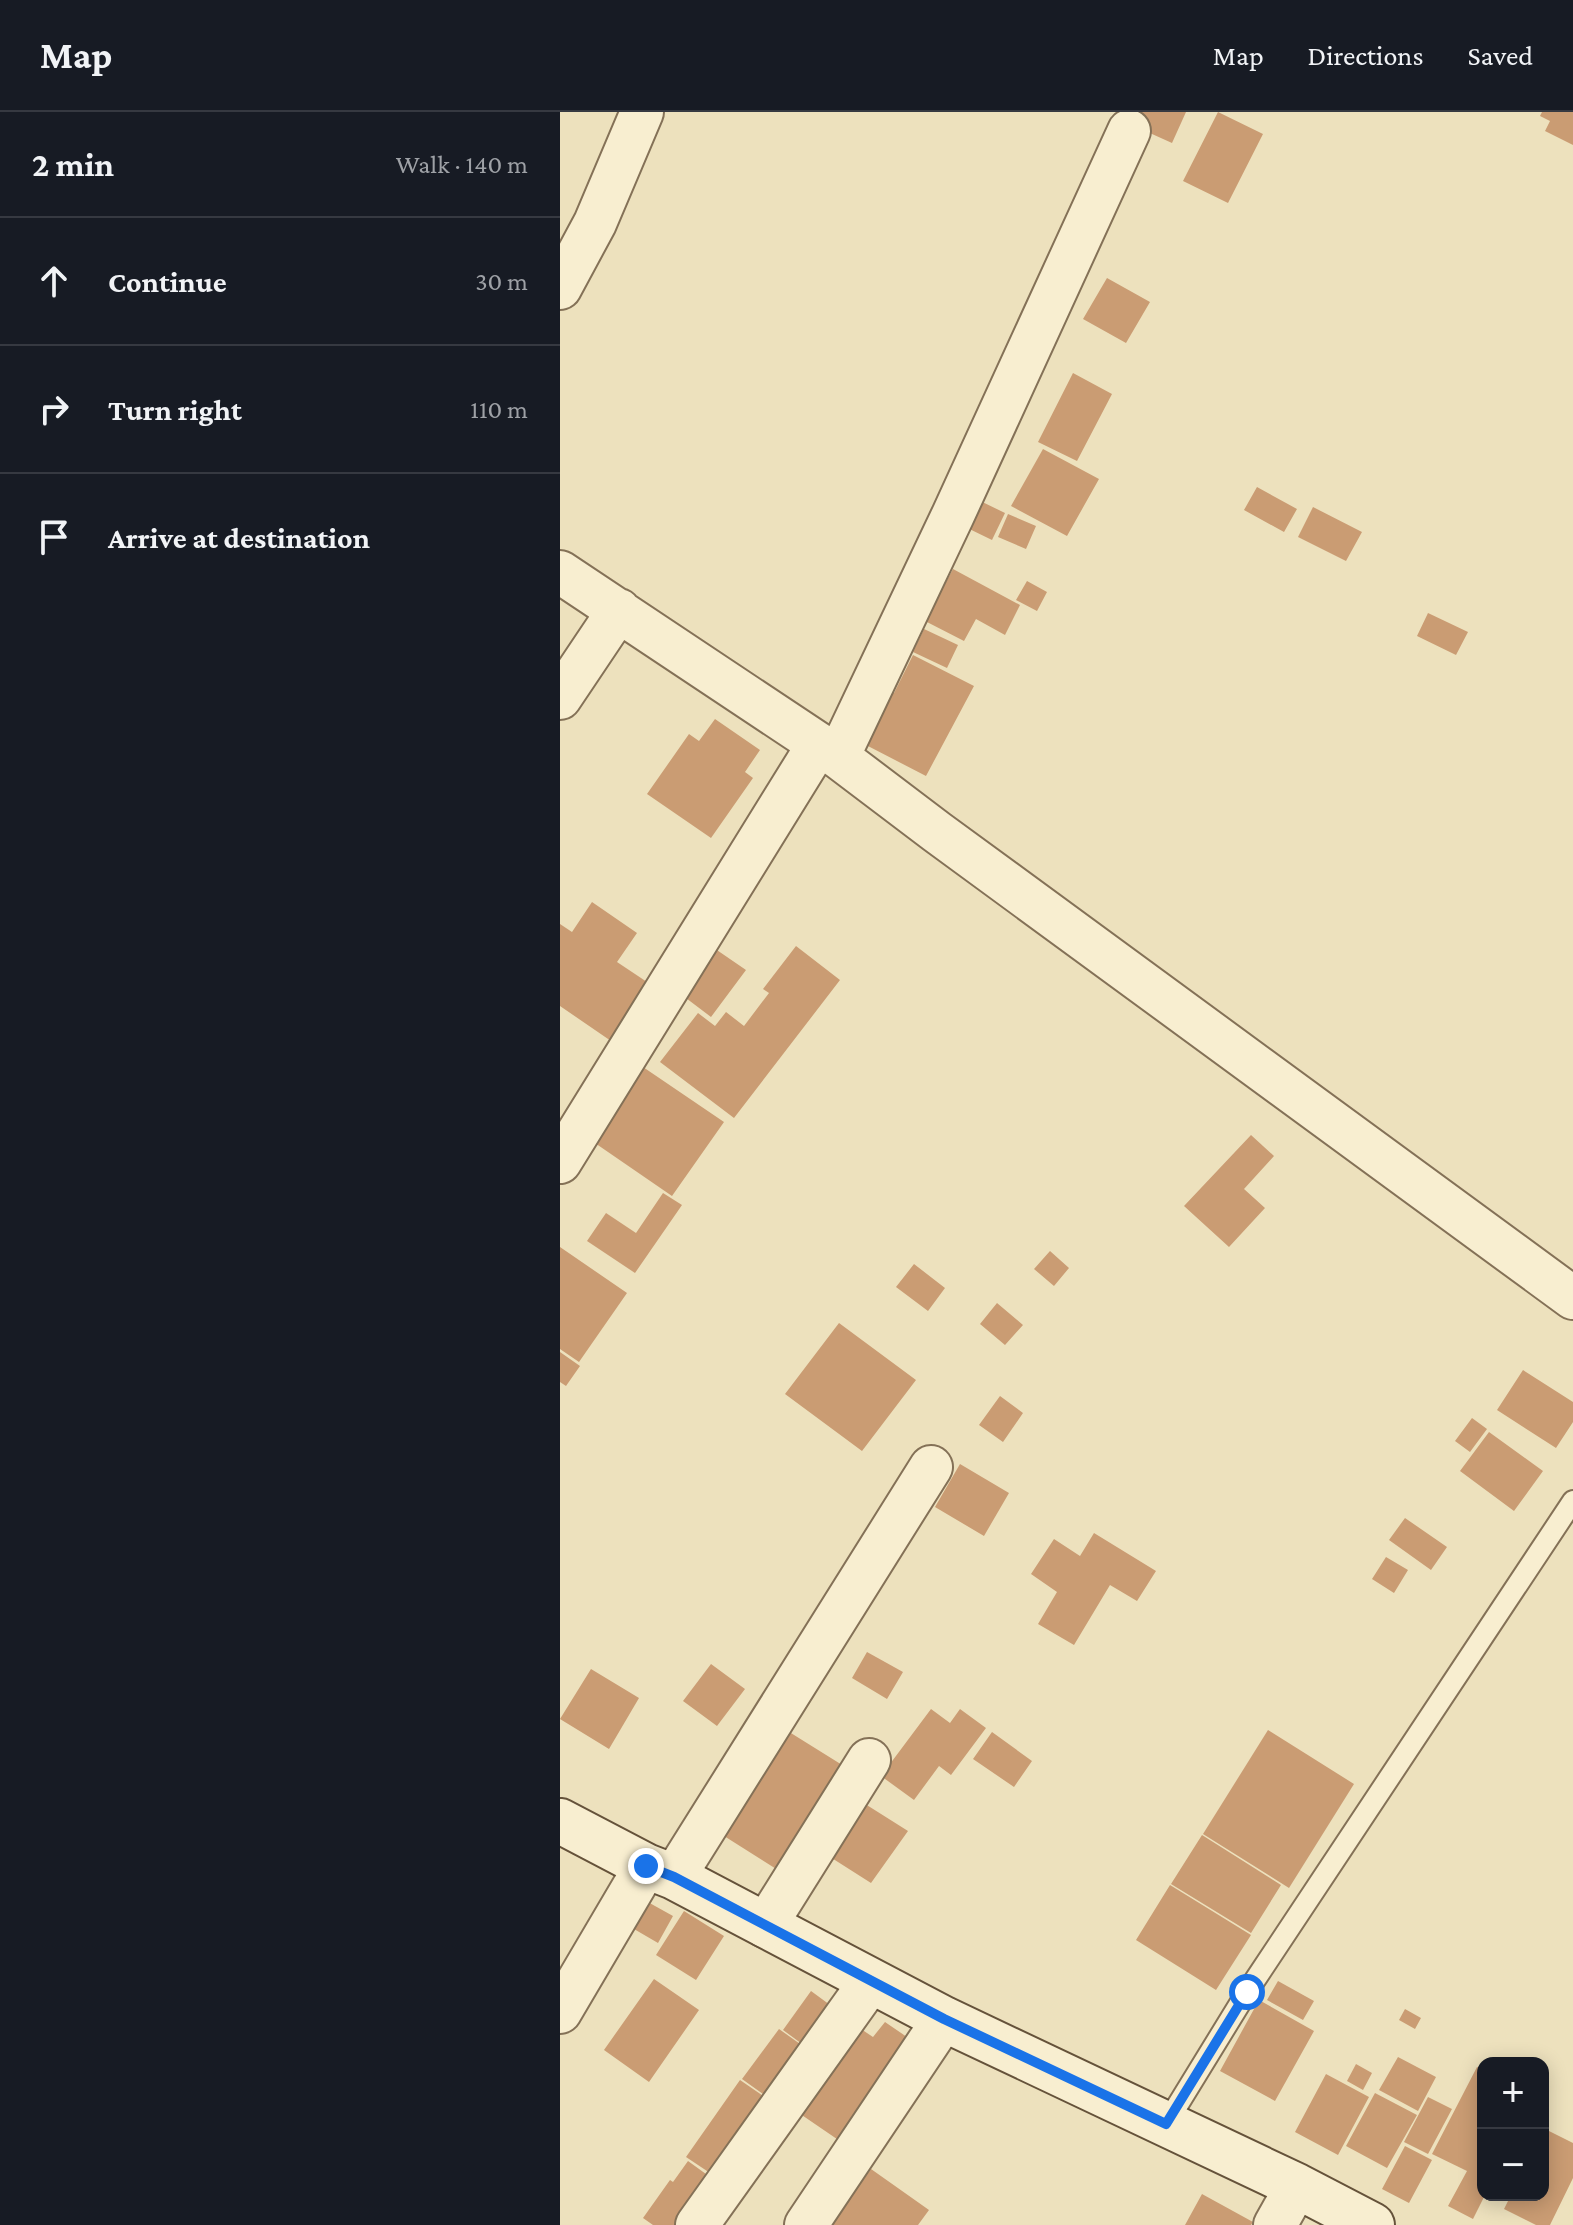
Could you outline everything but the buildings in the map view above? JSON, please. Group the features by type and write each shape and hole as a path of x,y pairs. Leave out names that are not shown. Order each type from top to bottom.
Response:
{"main road":[{"path":"560,1821 944,2019 1297,2186 1372,2225"}],"street":[{"path":"560,288 595,223 642,112"},
{"path":"560,1162 828,751 953,515 1129,131"},
{"path":"560,572 828,751 1573,1298"},
{"path":"560,698 619,610"},
{"path":"560,2012 660,1872 931,1467"},
{"path":"765,1926 869,1760"},
{"path":"697,2225 871,1981"},
{"path":"806,2225 944,2019"},
{"path":"1275,2225 1297,2186"}],"lane":[{"path":"1166,2124 1247,1992 1573,1501"}],"route":[{"path":"646,1866 674,1877 944,2019 1166,2124 1247,1992"}]}
